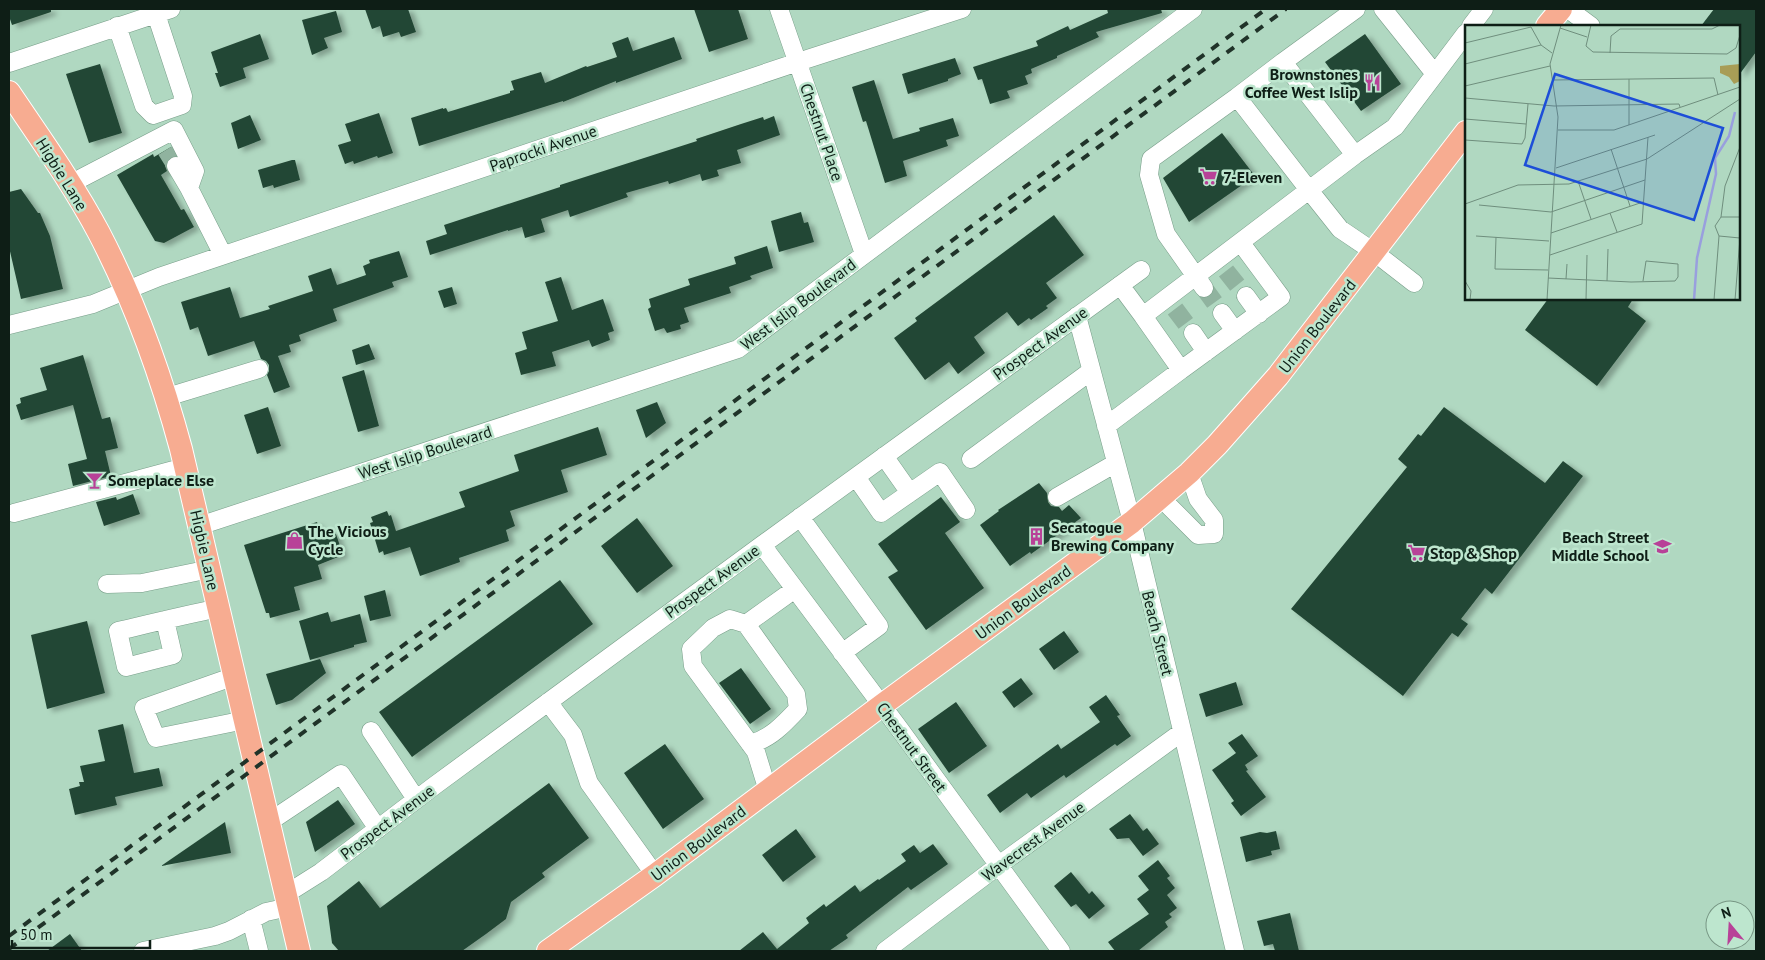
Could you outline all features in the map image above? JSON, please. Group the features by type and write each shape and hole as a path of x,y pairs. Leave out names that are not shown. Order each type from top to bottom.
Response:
{"main road":[{"path":"1548,25 1561,9"},
{"name":"Higbie Lane","path":"9,92 70,184 98,232 141,326 167,398 210,569 299,951"},
{"name":"Union Boulevard","path":"548,951 656,875 882,705 1132,522 1190,473 1217,446 1278,376 1465,133"}],"street":[{"name":"Chestnut Place","path":"779,9 864,254"},
{"name":"Paprocki Avenue","path":"9,325 93,304 159,277 223,255 798,62 962,9"},
{"name":"West Islip Boulevard","path":"199,526 738,349 1193,9"},
{"path":"1200,282 1166,234 1149,175 1151,159 1356,9"},
{"path":"1383,9 1435,74"},
{"path":"1472,25 1484,9"},
{"path":"1568,9 1590,25"},
{"path":"9,63 124,19 164,11 183,96 182,105 152,115 144,106 124,19"},
{"path":"1143,316 1171,303 1200,282 1222,265 1241,243 1394,127 1465,33"},
{"path":"1283,62 1355,155"},
{"path":"1237,97 1340,229 1414,283"},
{"path":"70,184 163,143 174,130 195,171 189,188"},
{"path":"176,166 223,255"},
{"path":"1106,426 1281,297 1241,243"},
{"name":"Prospect Avenue","path":"143,951 215,936 229,931 287,900 294,889 321,872 416,799 1141,270"},
{"path":"1120,285 1181,370"},
{"path":"1246,296 1258,314"},
{"path":"1222,313 1235,331"},
{"name":"Beach Street","path":"1077,316 1132,522 1182,732 1230,949"},
{"path":"1193,333 1206,352"},
{"path":"167,398 258,369"},
{"path":"971,459 1091,371"},
{"path":"884,456 910,493"},
{"path":"1058,497 1116,463"},
{"path":"14,513 185,467"},
{"path":"856,477 881,513 940,472 966,510"},
{"path":"1161,498 1198,535 1214,534 1214,520 1194,492 1190,473"},
{"path":"800,517 879,626 842,653"},
{"name":"Chestnut Street","path":"762,545 882,705 1061,951"},
{"path":"108,584 142,583 210,569"},
{"path":"746,624 795,589"},
{"path":"165,620 219,608"},
{"path":"750,744 762,741 784,724 798,709 796,694 746,624 730,620 714,628 691,649 693,666 750,744 756,752 768,791"},
{"path":"235,676 144,708 156,738 245,720"},
{"path":"548,702 573,735 589,783 656,875"},
{"path":"371,731 416,799"},
{"name":"Wavecrest Avenue","path":"884,951 1182,732"},
{"path":"269,822 341,774 378,829"},
{"path":"252,919 259,951"}],"building":[{"path":"9,9 51,9 51,12 12,25"},
{"path":"365,9 408,9 416,32 401,37 399,32 383,37 380,26 372,29"},
{"path":"694,9 738,9 748,39 709,52"},
{"path":"1107,9 1161,9 1162,13 1096,32 1099,37 1031,69 1032,73 1025,76 1028,84 1007,91 1010,98 990,104 982,79 978,80 973,67 1038,46 1036,41 1068,26 1070,30 1108,13"},
{"path":"1714,9 1756,9 1756,52 1740,74 1740,25 1702,25"},
{"path":"336,11 342,32 324,38 328,48 312,55 302,20"},
{"path":"260,34 269,59 243,68 246,78 220,87 215,73 218,73 211,52"},
{"path":"1365,34 1401,84 1361,111 1325,62"},
{"path":"628,37 633,51 674,37 682,59 616,83 616,81 563,102 419,146 411,118 443,108 446,108 448,112 510,93 510,91 514,90 511,81 541,72 545,83 586,66 617,57 612,43"},
{"path":"955,58 961,74 948,79 948,81 908,94 902,74"},
{"path":"100,64 122,133 89,143 66,74"},
{"path":"874,80 893,139 920,131 919,128 953,118 959,136 946,140 948,146 903,161 907,176 885,183 866,121 863,122 852,87"},
{"path":"379,113 393,153 354,164 353,161 345,164 338,145 351,141 345,124"},
{"path":"250,115 261,140 238,149 231,123"},
{"path":"774,116 780,135 737,150 741,163 717,170 719,176 702,181 700,174 669,184 668,181 626,193 628,197 570,217 568,210 541,219 545,232 525,238 522,227 430,255 426,241 447,234 444,225 697,141 696,139 741,124 763,117 764,120"},
{"name":"7-Eleven","path":"1222,133 1255,176 1189,222 1163,178"},
{"path":"171,147 175,156 167,160 165,166 167,171 161,175 181,210 184,209 194,227 164,243 155,241 117,175 153,154 154,157"},
{"path":"295,160 300,180 274,188 273,185 263,188 258,170"},
{"path":"21,189 38,213 40,213 50,236 63,289 21,299 9,247 9,192"},
{"path":"801,212 804,223 808,222 814,242 779,252 771,221"},
{"path":"1054,215 1084,255 1046,283 1057,298 1046,306 1048,308 1031,320 1029,318 1018,326 1007,312 974,337 985,353 958,374 949,362 925,380 894,338 917,321 915,318"},
{"path":"767,246 773,268 750,276 752,279 729,287 731,293 684,308 689,322 680,325 681,329 667,333 664,328 655,331 648,309 651,307 649,299 690,285 688,279 736,264 734,257"},
{"path":"399,251 408,277 392,282 394,287 333,309 337,321 299,335 301,341 289,345 291,352 278,356 290,387 274,393 267,375 269,365 261,359 254,341 208,356 198,327 190,330 181,302 230,287 240,318 270,309 268,306 313,291 308,276 331,268 337,285 366,275 363,266 370,263 369,260"},
{"path":"561,277 572,310 603,299 614,331 608,333 610,340 592,347 589,340 552,352 556,366 521,375 515,353 527,349 522,332 558,321 545,282"},
{"path":"452,287 457,304 444,308 438,291"},
{"path":"1547,300 1632,300 1628,307 1646,321 1597,386 1525,330"},
{"path":"369,344 375,359 356,365 352,350"},
{"path":"83,355 102,419 110,417 118,448 105,451 111,476 73,486 68,464 87,459 73,405 21,420 16,405 21,403 20,398 47,390 40,368"},
{"path":"364,370 379,426 358,432 342,377"},
{"path":"657,402 666,423 646,438 636,410"},
{"path":"268,407 281,446 257,454 244,415"},
{"path":"1444,407 1545,483 1563,461 1583,476 1492,594 1485,588 1461,619 1468,624 1458,637 1452,633 1403,696 1291,609 1407,467 1398,459 1418,434 1421,436"},
{"path":"598,427 607,455 561,470 568,492 510,511 515,526 506,530 509,541 459,558 460,562 420,576 410,547 384,555 383,551 379,553 370,523 373,522 371,517 387,511 389,516 391,515 396,531 465,507 459,492 519,471 514,455"},
{"name":"Secatogue Brewing Company","path":"1039,483 1047,493 1048,502 1051,506 1059,507 1062,511 1069,505 1081,518 1031,554 1030,552 1010,566 980,525 998,510"},
{"path":"133,494 140,514 104,526 96,502 116,497 117,500"},
{"path":"941,497 960,522 945,533 984,588 926,630 888,577 898,571 878,544"},
{"path":"637,518 673,566 637,593 601,546"},
{"path":"317,522 322,536 335,531 343,555 318,565 322,579 294,587 300,610 270,618 269,613 266,613 244,545"},
{"path":"560,580 593,624 412,757 379,712"},
{"path":"385,590 391,616 370,621 364,596"},
{"path":"328,612 331,622 360,614 367,642 310,660 299,621"},
{"path":"87,621 105,693 47,709 31,635"},
{"path":"1064,631 1079,652 1054,670 1039,649"},
{"path":"320,659 326,673 292,700 276,705 266,674"},
{"path":"741,668 771,709 750,724 719,683"},
{"path":"1021,678 1033,694 1014,708 1002,692"},
{"path":"1236,682 1243,705 1206,717 1199,694"},
{"path":"1106,695 1120,715 1117,716 1131,736 1117,746 1115,744 1066,778 1064,775 1031,798 1027,793 1000,813 987,795 1058,744 1061,749 1100,722 1089,707"},
{"path":"956,702 987,746 949,773 918,729"},
{"path":"123,724 134,773 159,768 163,786 115,797 117,805 75,815 69,789 80,786 79,782 84,782 80,766 105,761 98,730"},
{"path":"1242,734 1258,756 1245,765 1248,770 1246,771 1266,797 1241,816 1231,803 1234,801 1212,770 1236,753 1228,743"},
{"path":"665,744 704,799 663,829 624,773"},
{"path":"549,783 589,838 542,873 545,877 511,902 506,919 486,934 462,951 339,951 332,943 327,906 359,881 380,908"},
{"path":"338,800 355,824 315,852 306,822"},
{"path":"1130,814 1143,831 1147,828 1159,844 1143,856 1129,838 1117,839 1109,829"},
{"path":"225,822 231,853 161,866"},
{"path":"796,829 816,857 783,882 762,855"},
{"path":"1276,831 1280,849 1271,851 1272,855 1246,862 1240,837 1260,832"},
{"path":"933,844 948,864 911,890 908,887 846,935 848,938 829,951 739,951 763,932 777,949 809,923 806,918 824,904 826,907 855,885 860,892 879,880 906,861 901,854 914,845 920,853"},
{"path":"1158,860 1170,876 1167,878 1175,888 1167,895 1177,908 1169,914 1172,917 1165,922 1168,927 1138,951 1115,951 1108,942 1149,914 1137,899 1149,890 1138,876"},
{"path":"1071,872 1089,894 1092,891 1105,906 1089,919 1076,904 1071,907 1054,886"},
{"path":"1290,913 1299,951 1275,951 1273,944 1264,946 1257,921"},
{"path":"70,934 82,951 47,951"}],"tunnel":[{"path":"166,150 176,166"},
{"path":"1226,271 1246,296"},
{"path":"1204,288 1222,313"},
{"path":"1175,309 1193,333"}],"railway":[{"path":"9,936 1266,9"},
{"path":"9,949 1286,9"}],"place":[{"name":"Brownstones Coffee West Islip","path":"1372,83"},
{"name":"7-Eleven","path":"1209,177"},
{"name":"Someplace Else","path":"94,480"},
{"name":"Secatogue Brewing Company","path":"1037,536"},
{"name":"The Vicious Cycle","path":"294,540"},
{"name":"Beach Street Middle School","path":"1663,546"},
{"name":"Stop & Shop","path":"1416,553"}]}
